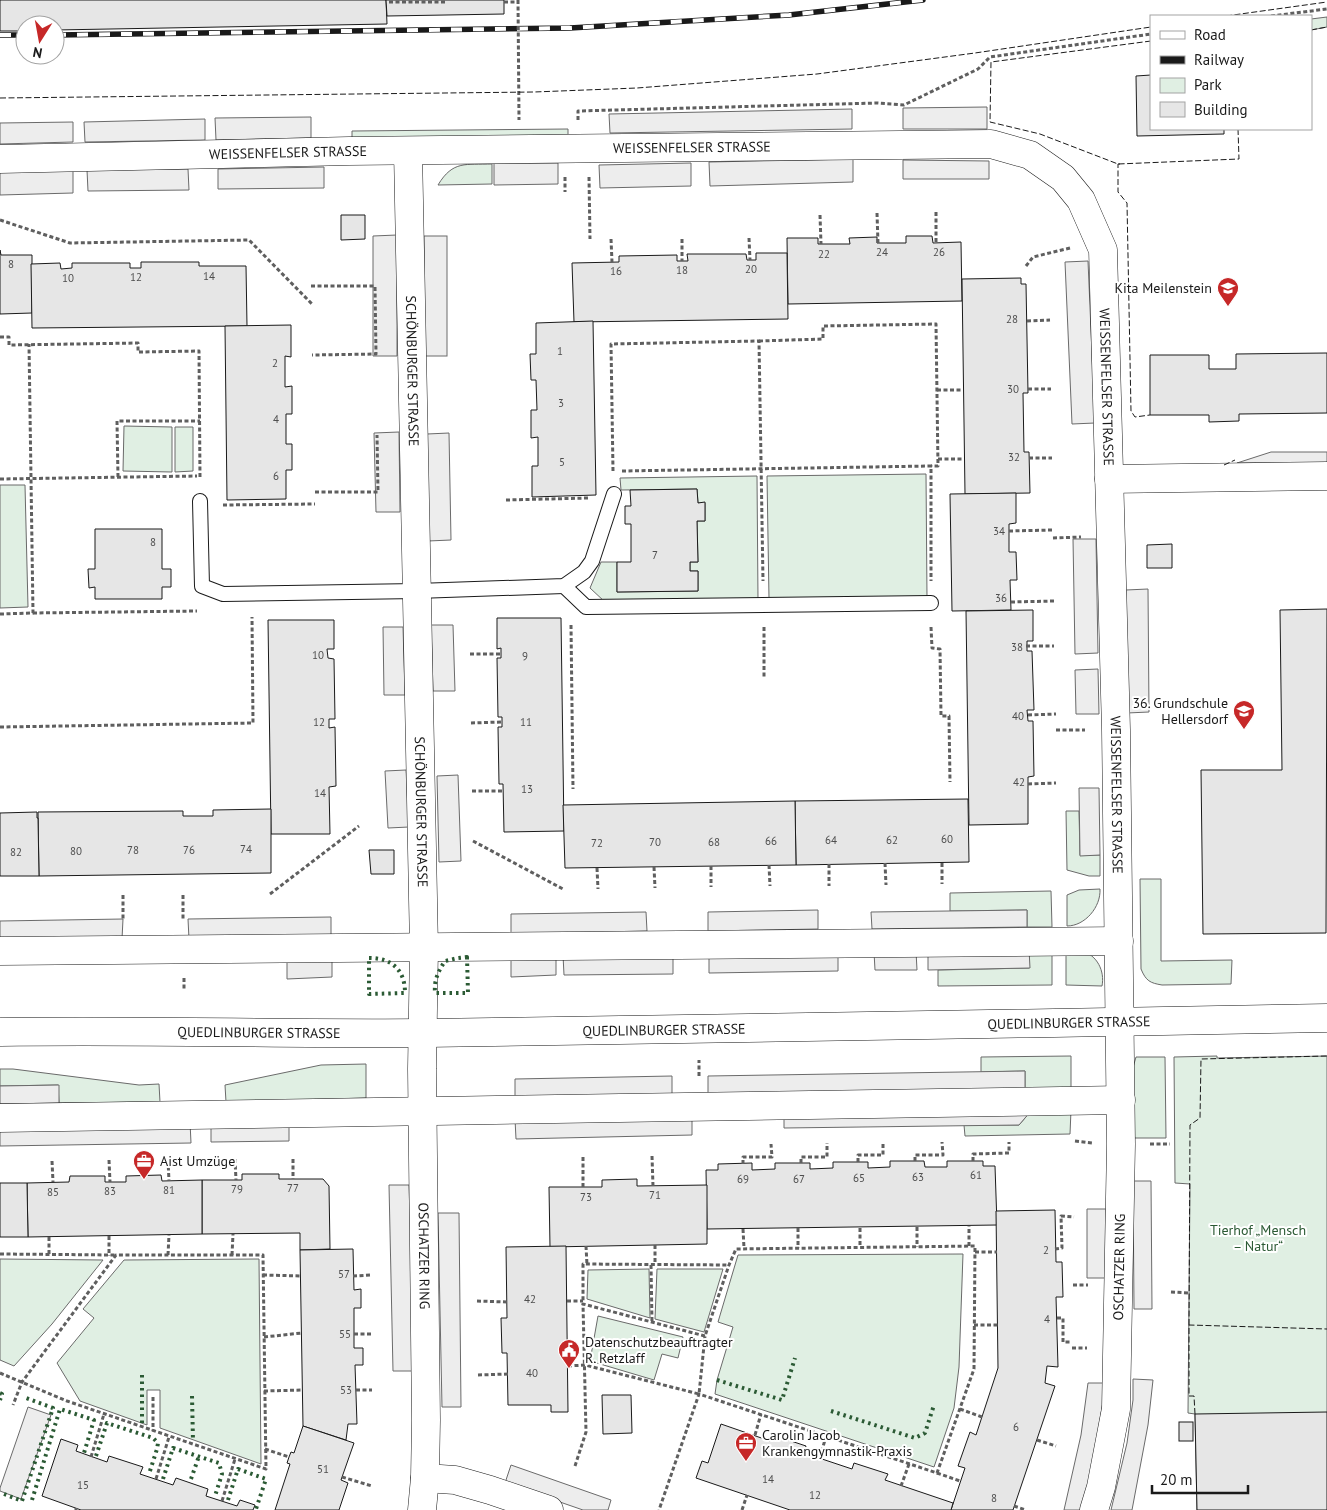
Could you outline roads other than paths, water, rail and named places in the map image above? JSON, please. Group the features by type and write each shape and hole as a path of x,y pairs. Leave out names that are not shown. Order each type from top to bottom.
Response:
{"street":[{"name":"WEISSENFELSER STRASSE","path":"0,158 349,151 408,152 578,148 991,144 1030,155 1063,178 1081,200 1103,250 1116,730 1120,1022"},
{"name":"SCHÖNBURGER STRASSE","path":"408,152 424,948 422,1033"},
{"name":"WEISSENFELSER STRASSE","path":"1109,479 1327,476"},
{"path":"0,951 1119,941"},
{"name":"QUEDLINBURGER STRASSE","path":"0,1032 422,1033 1327,1018"},
{"name":"OSCHATZER RING","path":"1094,1510 1101,1487 1116,1409 1121,1100 1120,1022"},
{"name":"OSCHATZER RING","path":"422,1033 426,1420 425,1478 422,1510"},
{"path":"0,1118 1121,1100"},
{"path":"425,1478 455,1480 549,1510"}],"lane":[{"path":"567,589 592,561 613,496"},
{"path":"200,503 202,586 223,594 567,589 586,607 931,603"}],"railway":[{"path":"65,35 570,28 789,15 923,0"},
{"path":"0,35 15,35"}],"place":[{"name":"Kita Meilenstein","path":"1228,307"},
{"name":"36. Grundschule Hellersdorf","path":"1244,730"},
{"name":"Aist Umzüge","path":"144,1180"},
{"name":"Datenschutzbeauftragter R. Retzlaff","path":"569,1369"},
{"name":"Carolin Jacob Krankengymnastik-Praxis","path":"746,1462"}],"park label":[{"name":"Tierhof „Mensch – Natur“","path":"1258,1238"}]}
